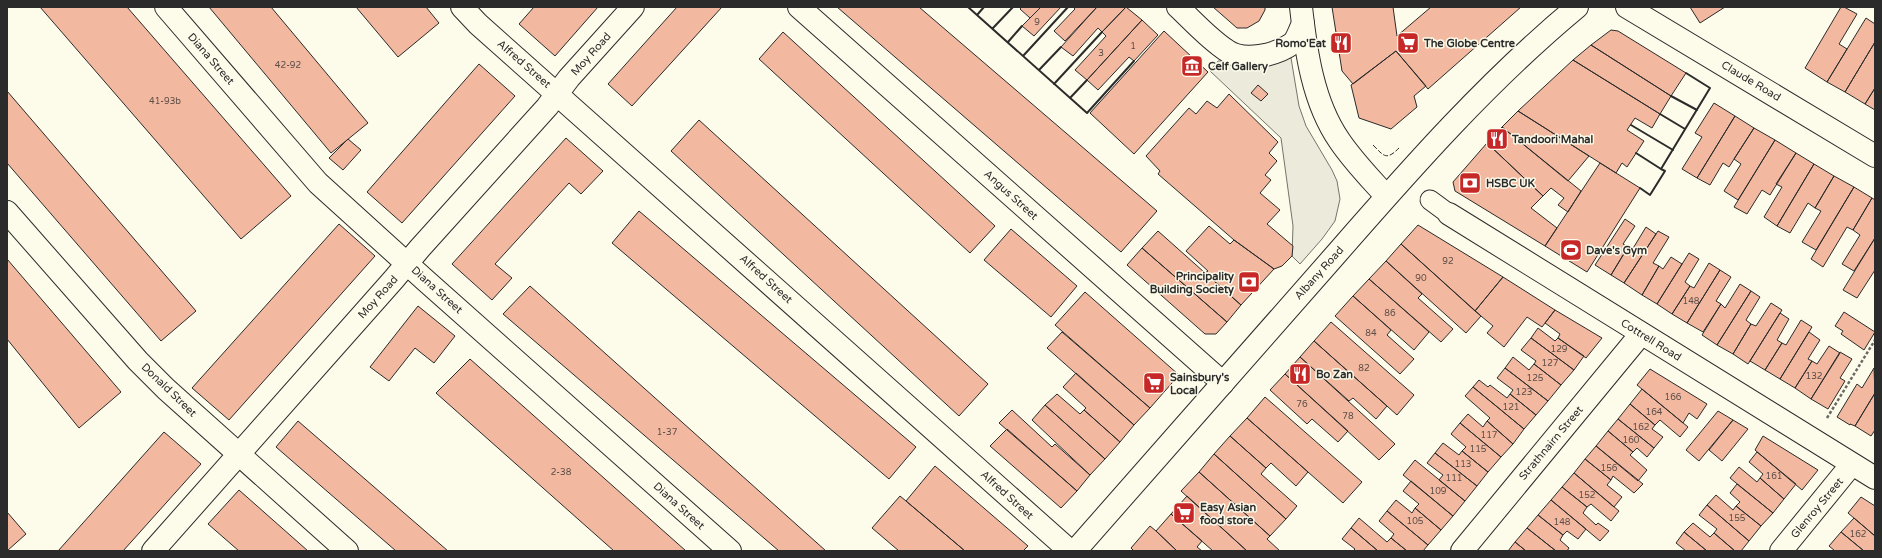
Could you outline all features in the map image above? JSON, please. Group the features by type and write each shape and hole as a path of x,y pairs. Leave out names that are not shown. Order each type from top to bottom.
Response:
{"street":[{"name":"Diana Street","path":"166,7 313,177 730,551"},
{"name":"Alfred Street","path":"462,7 478,24 1070,551"},
{"name":"Moy Road","path":"153,551 558,94 569,78 633,7"},
{"name":"Angus Street","path":"799,7 1223,383"},
{"path":"1178,7 1227,51 1240,56 1253,57 1279,51 1294,42 1302,16"},
{"name":"Albany Road","path":"1075,551 1386,196 1507,68 1535,42 1577,7"},
{"name":"Claude Road","path":"1627,7 1875,156"},
{"path":"1302,16 1312,81 1338,139 1349,155 1386,196"},
{"name":"Cottrell Road","path":"1430,200 1449,214 1641,334 1814,439 1875,478"},
{"name":"Donald Street","path":"7,212 138,361 215,434 239,453 258,472 347,551"},
{"name":"Strathnairn Street","path":"1462,551 1641,334"},
{"name":"Glenroy Street","path":"1781,551 1852,464"}],"path":[{"path":"1814,439 1875,340"}],"shaded area":[{"path":"1291,58 1299,106 1306,126 1332,170 1337,181 1340,199 1335,221 1322,239 1300,264 1292,256 1293,226 1281,138 1210,71 1218,61"}],"building":[{"path":"40,7 127,7 291,196 241,239"},
{"path":"209,7 271,7 368,123 331,153"},
{"path":"356,7 426,7 439,23 398,57"},
{"path":"534,7 598,7 555,56 519,24"},
{"path":"677,7 722,7 632,106 608,84"},
{"path":"837,7 919,7 1157,211 1121,252"},
{"path":"1022,7 1041,7 1030,18 1020,9"},
{"path":"1041,7 1061,7 1034,36 1022,26"},
{"path":"1073,7 1097,7 1065,41 1054,31 1075,9"},
{"path":"1097,7 1126,7 1102,32 1098,28 1073,56 1061,47"},
{"path":"1126,7 1142,20 1087,80 1075,70 1106,36 1102,32"},
{"path":"1213,7 1265,7 1265,10 1259,21 1247,28 1237,28"},
{"name":"The Globe Centre","path":"1332,7 1393,7 1397,36 1431,7 1521,7 1428,89 1396,51 1353,84 1342,71"},
{"path":"1690,7 1725,7 1700,23"},
{"path":"1841,7 1844,7 1857,14 1839,44 1847,49 1827,82 1805,68"},
{"path":"1866,18 1875,24 1875,42 1845,92 1827,82"},
{"path":"1142,20 1158,35 1134,61 1129,57 1098,90 1087,80"},
{"path":"1611,30 1618,31 1686,73 1671,96 1591,45"},
{"path":"1164,31 1208,72 1134,154 1090,113"},
{"path":"783,32 995,226 970,253 759,59"},
{"path":"1875,42 1875,88 1865,104 1845,92"},
{"path":"1591,45 1671,96 1660,114 1573,60"},
{"path":"1396,51 1426,86 1414,96 1417,107 1391,129 1359,118 1351,85"},
{"path":"1573,60 1660,114 1652,128 1635,118 1627,130 1644,141 1627,167 1622,163 1616,173 1518,111"},
{"path":"479,64 515,96 402,223 367,192"},
{"path":"1258,85 1268,94 1261,101 1251,93"},
{"path":"1875,88 1875,110 1865,104"},
{"path":"7,91 196,311 161,341 7,163"},
{"path":"1229,94 1278,142 1269,153 1277,161 1265,175 1271,180 1260,193 1280,210 1267,224 1293,246 1292,256 1282,266 1274,269 1234,240 1158,174 1160,171 1146,156 1189,108 1196,114 1207,101 1217,108"},
{"path":"1714,103 1735,116 1697,178 1682,169 1702,137 1695,133"},
{"path":"1518,111 1589,156 1568,181 1502,127"},
{"path":"1735,116 1754,128 1729,167 1723,163 1710,185 1697,178"},
{"path":"699,120 988,384 959,416 671,151"},
{"path":"1502,127 1581,191 1568,212 1558,205 1564,198 1551,188 1543,196 1487,143"},
{"path":"1754,128 1775,140 1738,200 1724,191 1741,164 1734,159"},
{"path":"566,138 603,171 581,194 569,183 495,264 512,278 492,300 452,264"},
{"path":"348,139 361,150 343,170 329,158"},
{"path":"1775,140 1796,153 1770,195 1762,190 1747,214 1734,207"},
{"path":"1487,143 1543,196 1531,208 1557,228 1545,246 1455,191 1453,182"},
{"path":"1796,153 1814,164 1777,226 1764,217 1782,187 1776,184"},
{"path":"1600,163 1640,188 1587,272 1545,246"},
{"path":"1814,164 1834,176 1815,208 1808,203 1790,233 1777,226"},
{"path":"1834,176 1854,187 1816,250 1802,242 1821,211 1815,208"},
{"path":"1854,187 1872,198 1853,230 1847,227 1823,267 1811,259"},
{"path":"1872,198 1875,200 1875,238 1854,271 1842,264 1860,235 1853,230"},
{"path":"639,211 916,447 889,479 612,243"},
{"path":"1625,219 1635,226 1623,244 1628,247 1611,275 1595,265"},
{"path":"339,224 375,256 229,420 192,388"},
{"path":"1418,225 1503,277 1475,311 1401,244"},
{"path":"1209,226 1230,244 1234,240 1274,269 1241,305 1205,273 1208,271 1186,251"},
{"path":"1646,227 1656,234 1624,283 1611,275 1628,247 1632,250"},
{"path":"1011,229 1077,286 1051,317 984,260"},
{"path":"1158,231 1241,305 1227,322 1142,248"},
{"path":"1658,231 1669,237 1653,263 1659,266 1642,295 1624,283"},
{"path":"1875,238 1875,270 1857,298 1843,290"},
{"path":"1401,244 1481,316 1466,333 1386,261"},
{"path":"1142,248 1227,322 1216,334 1205,334 1127,265"},
{"path":"1689,253 1699,259 1685,282 1690,286 1672,314 1657,304"},
{"path":"1671,257 1682,264 1657,304 1642,295 1659,266 1663,269"},
{"path":"7,259 121,392 79,428 7,339"},
{"path":"1386,261 1422,294 1418,298 1453,329 1441,342 1369,279"},
{"path":"1709,263 1720,270 1687,323 1672,314 1690,286 1694,288"},
{"path":"1720,270 1731,277 1716,301 1721,304 1703,332 1687,323"},
{"path":"1503,277 1555,310 1542,327 1527,317 1504,347 1487,333 1493,326 1475,311"},
{"path":"1369,279 1429,332 1414,350 1353,296"},
{"path":"1740,284 1751,291 1717,345 1702,335 1721,304 1725,308"},
{"path":"530,286 826,551 779,551 503,314"},
{"path":"1751,291 1760,297 1746,320 1751,324 1733,354 1717,345"},
{"path":"1085,292 1179,375 1150,408 1055,325"},
{"path":"1353,296 1391,330 1387,335 1414,359 1400,374 1335,316"},
{"path":"1771,303 1782,310 1748,364 1733,354 1751,324 1756,326"},
{"path":"418,306 455,336 434,363 415,348 389,381 370,367"},
{"path":"1555,310 1602,338 1586,358 1558,338 1560,334 1545,323"},
{"path":"1844,312 1875,332 1864,350 1841,334 1843,331 1835,326"},
{"path":"1780,313 1789,319 1777,340 1782,343 1765,370 1750,361"},
{"path":"1801,320 1812,327 1780,379 1765,370 1782,343 1786,345"},
{"path":"1331,322 1414,395 1397,415 1314,341"},
{"path":"1538,328 1555,341 1558,338 1584,356 1574,370 1531,338"},
{"path":"1062,332 1150,408 1134,425 1047,348"},
{"path":"1809,332 1820,340 1808,359 1812,361 1795,388 1780,379"},
{"path":"1531,338 1574,370 1561,385 1534,364 1536,361 1521,350"},
{"path":"1314,341 1387,406 1376,419 1353,398 1349,401 1300,357"},
{"path":"1829,346 1840,353 1811,399 1795,388 1812,361 1817,364"},
{"path":"1840,352 1852,359 1840,378 1845,381 1828,409 1811,399"},
{"path":"1300,357 1395,444 1379,460 1285,374"},
{"path":"1513,357 1529,370 1534,364 1561,385 1548,401 1505,368"},
{"path":"470,359 686,551 614,551 436,393"},
{"path":"1505,368 1548,401 1536,415 1510,394 1513,390 1497,378"},
{"path":"1874,368 1875,393 1855,426 1850,425 1837,417 1857,384 1862,388"},
{"path":"1650,369 1707,404 1697,419 1689,413 1683,423 1637,385"},
{"path":"1076,373 1134,425 1120,442 1084,410 1086,408 1063,387"},
{"path":"1285,374 1348,431 1338,442 1312,419 1307,424 1270,390"},
{"path":"1479,380 1488,387 1490,385 1507,398 1510,394 1536,415 1524,429 1473,387"},
{"path":"1473,387 1524,429 1513,444 1487,421 1490,418 1465,396"},
{"path":"1642,389 1688,427 1680,437 1660,420 1655,425 1630,404"},
{"path":"1875,393 1875,430 1871,436 1855,426"},
{"path":"1057,394 1080,414 1084,410 1120,442 1105,459 1045,405"},
{"path":"1265,397 1362,482 1343,503 1247,418"},
{"path":"1630,404 1655,425 1652,429 1663,437 1654,448 1618,419"},
{"path":"1045,405 1105,459 1090,475 1032,420"},
{"path":"1012,410 1052,447 1055,444 1090,475 1077,491 999,423"},
{"path":"1718,411 1733,420 1699,461 1686,450"},
{"path":"1468,414 1483,427 1487,421 1513,444 1501,457 1460,423"},
{"path":"1247,418 1308,472 1296,486 1271,463 1266,468 1230,436"},
{"path":"1618,419 1654,448 1647,457 1637,448 1633,452 1608,431"},
{"path":"1733,420 1748,429 1722,461 1709,450"},
{"path":"298,421 448,551 396,551 276,447"},
{"path":"1460,423 1501,457 1488,472 1462,451 1466,447 1451,434"},
{"path":"1007,429 1077,491 1061,508 990,446"},
{"path":"1608,431 1633,452 1630,455 1647,470 1638,481 1596,446"},
{"path":"164,432 201,464 123,551 58,551"},
{"path":"1230,436 1266,468 1261,474 1297,506 1286,519 1214,454"},
{"path":"1763,436 1818,470 1802,490 1755,450"},
{"path":"1443,443 1459,455 1462,451 1488,472 1477,486 1435,453"},
{"path":"1596,446 1643,484 1634,493 1613,476 1611,480 1585,459"},
{"path":"1757,452 1796,484 1784,499 1760,478 1763,474 1749,462"},
{"path":"1435,453 1477,486 1465,501 1439,480 1443,475 1427,463"},
{"path":"1214,454 1286,519 1270,536 1199,472"},
{"path":"1585,459 1611,480 1607,485 1622,497 1614,507 1574,473"},
{"path":"1415,460 1465,501 1453,516 1403,475"},
{"path":"935,466 1028,546 1023,551 965,551 906,501"},
{"path":"1739,467 1757,482 1760,478 1784,499 1773,513 1730,478"},
{"path":"1199,472 1270,536 1267,539 1280,551 1247,551 1181,491"},
{"path":"1574,473 1619,511 1611,521 1591,504 1587,507 1562,487"},
{"path":"1411,481 1453,516 1441,530 1415,508 1419,504 1403,491"},
{"path":"1737,484 1773,513 1761,526 1736,506 1740,502 1730,493"},
{"path":"1562,487 1587,507 1583,513 1596,525 1598,523 1609,531 1600,541 1551,500"},
{"path":"239,490 308,551 239,551 208,524"},
{"path":"1716,495 1733,510 1736,506 1761,526 1749,541 1707,505"},
{"path":"900,496 965,551 899,551 872,528"},
{"path":"1187,496 1247,551 1213,551 1171,514"},
{"path":"1861,497 1875,506 1875,536 1848,513"},
{"path":"1396,500 1412,513 1415,508 1441,530 1428,545 1387,511"},
{"path":"1551,500 1586,529 1578,539 1567,531 1563,535 1538,515"},
{"path":"1707,505 1749,541 1741,551 1735,551 1714,533 1717,529 1699,515"},
{"path":"1387,511 1428,545 1423,551 1407,551 1391,538 1394,534 1379,521"},
{"path":"7,512 26,534 7,551"},
{"path":"1171,514 1202,541 1197,547 1202,551 1177,551 1156,531"},
{"path":"1538,515 1563,535 1560,540 1569,548 1567,551 1556,551 1527,528"},
{"path":"1359,518 1387,542 1391,538 1407,551 1378,551 1351,528"},
{"path":"1854,518 1875,536 1875,551 1864,551 1841,532"},
{"path":"1693,523 1710,537 1714,533 1735,551 1707,551 1684,532"},
{"path":"1150,526 1177,551 1134,551 1131,548"},
{"path":"1351,528 1378,551 1353,551 1355,549 1342,539"},
{"path":"1527,528 1556,551 1526,551 1515,542"},
{"path":"1684,532 1707,551 1686,551 1676,543"},
{"path":"1841,532 1864,551 1835,551 1829,546"},
{"path":"1515,542 1526,551 1508,551"}],"fence":[{"path":"1373,145 1385,156 1391,155 1399,148"}],"wall":[{"path":"968,7 1087,113 1134,61"},
{"path":"977,15 984,7"},
{"path":"993,28 1013,7"},
{"path":"1023,56 1068,7"},
{"path":"1008,42 1022,26"},
{"path":"1054,84 1102,32"},
{"path":"1039,70 1061,47"},
{"path":"1640,188 1650,195 1665,171 1661,169 1710,88 1686,73"},
{"path":"1070,98 1087,80"},
{"path":"1671,96 1697,110"},
{"path":"1660,114 1685,129"},
{"path":"1631,125 1673,150"},
{"path":"1636,153 1661,169"}],"place":[{"name":"Romo'Eat","path":"1341,43"},
{"name":"The Globe Centre","path":"1408,43"},
{"name":"Celf Gallery","path":"1192,66"},
{"name":"Tandoori Mahal","path":"1497,139"},
{"name":"HSBC UK","path":"1470,183"},
{"name":"Dave's Gym","path":"1571,250"},
{"name":"Principality Building Society","path":"1249,282"},
{"name":"Bo Zan","path":"1300,374"},
{"name":"Sainsbury's Local","path":"1154,383"},
{"name":"Easy Asian food store","path":"1184,513"}]}
